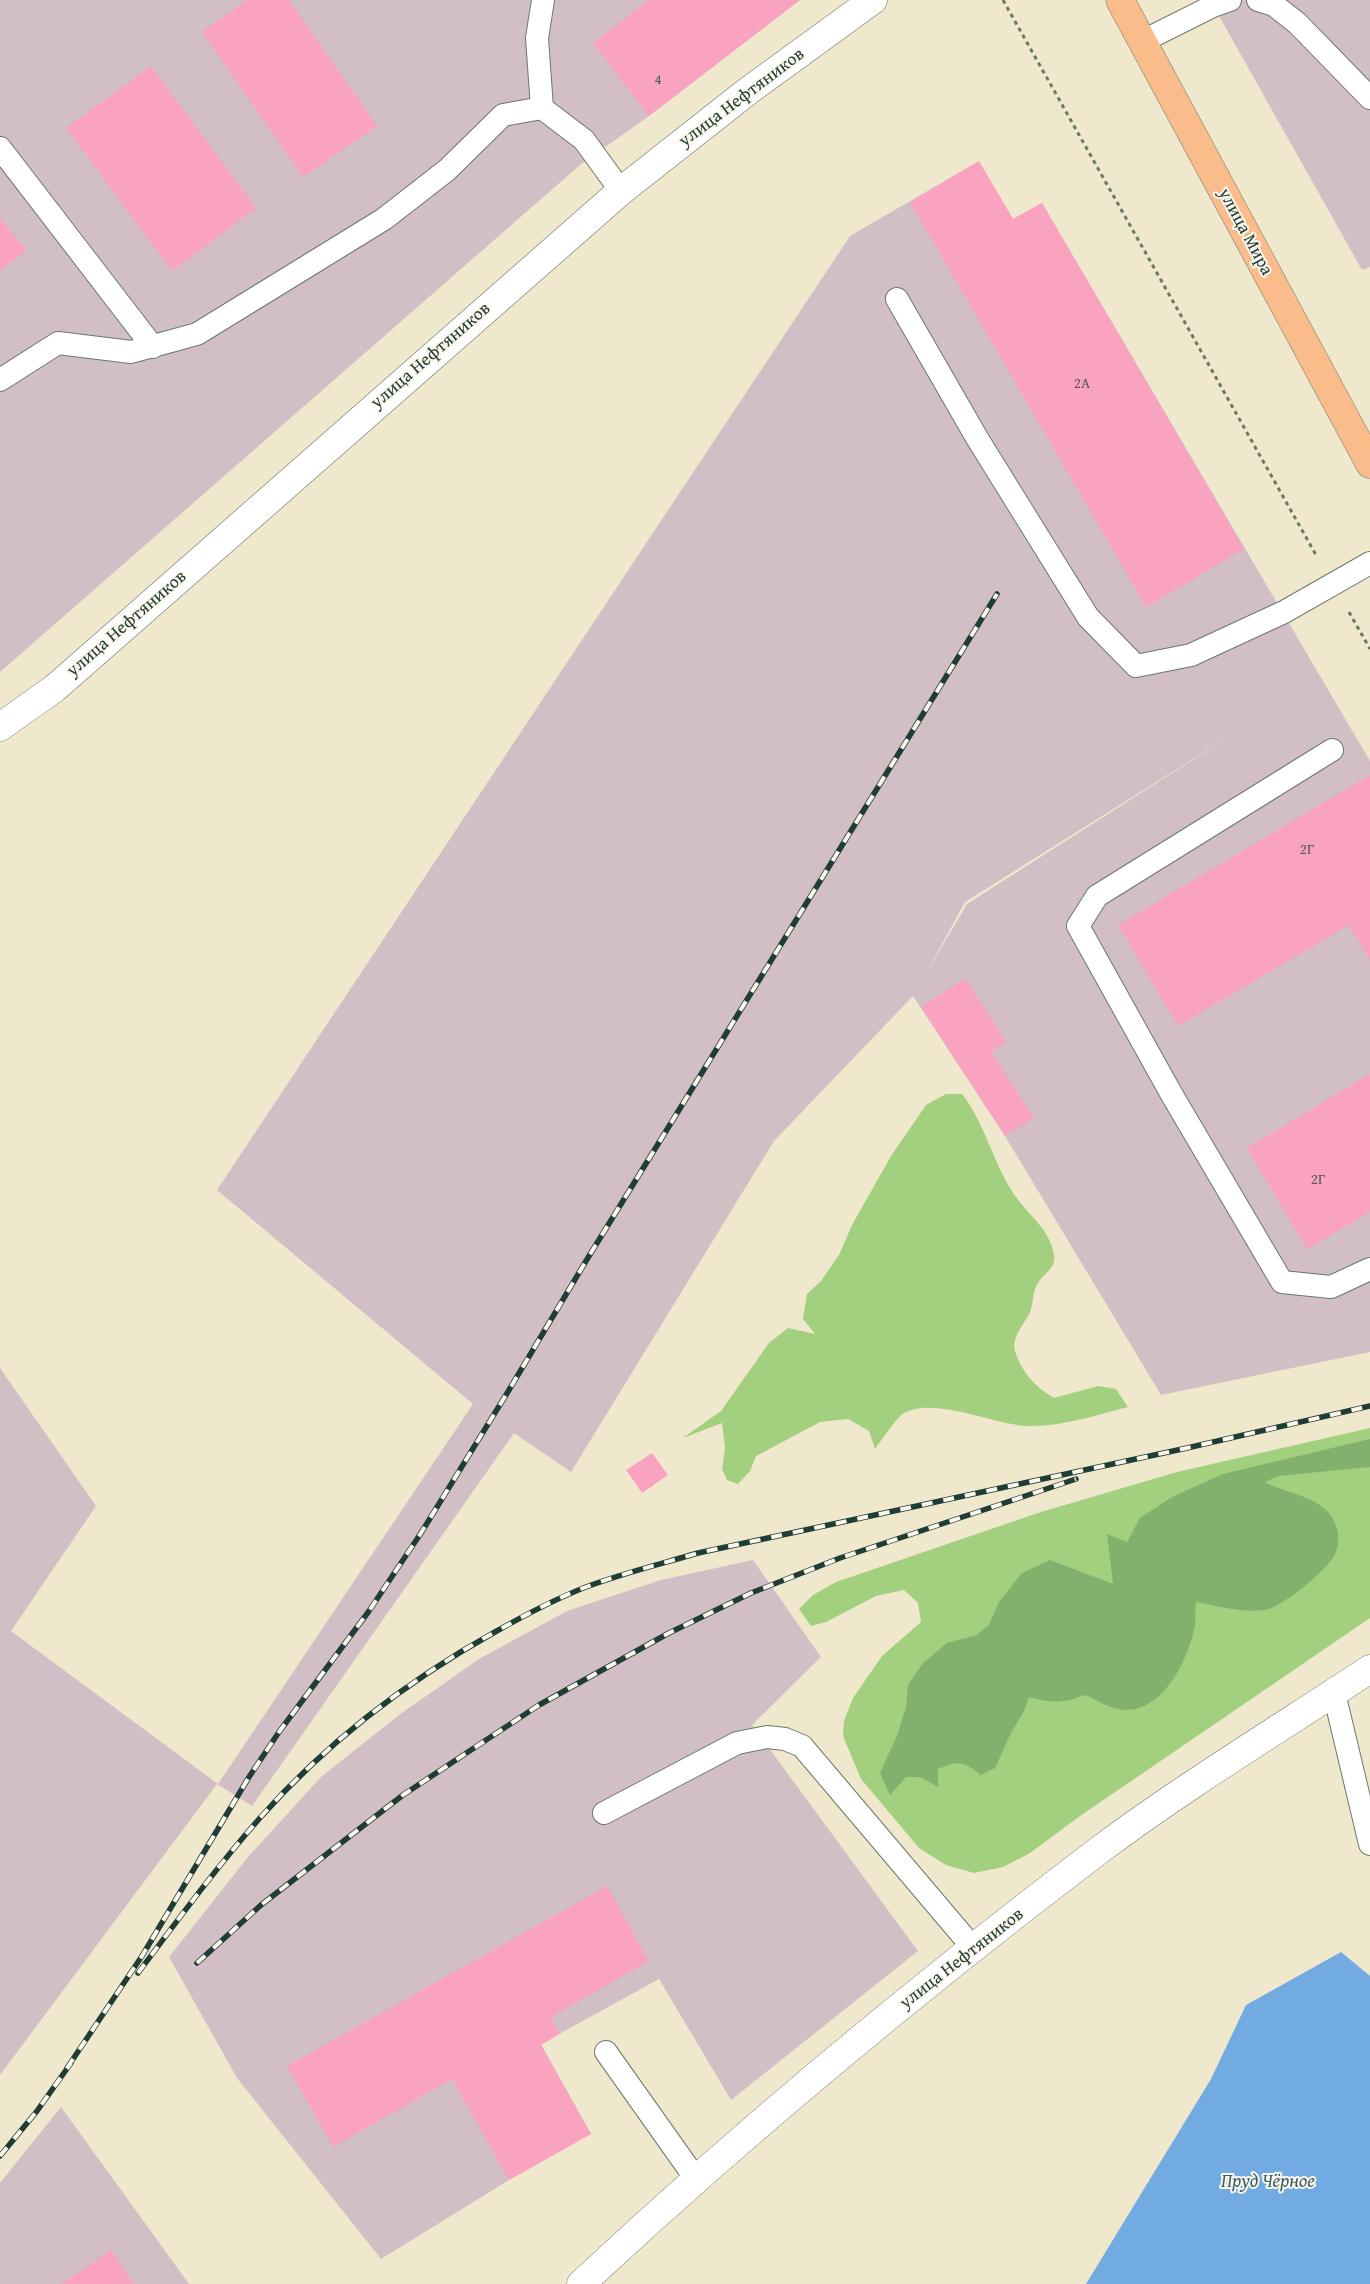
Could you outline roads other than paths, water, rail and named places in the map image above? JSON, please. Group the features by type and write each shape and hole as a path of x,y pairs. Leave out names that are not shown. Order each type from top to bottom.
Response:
{"highway":[{"name":"улица Мира","path":"1120,0 1370,464"}],"street":[{"name":"улица Нефтяников","path":"0,727 55,688 621,191 748,92 873,0"},
{"name":"улица Нефтяников","path":"581,2284 768,2115 1099,1850 1191,1786 1370,1669"}],"lane":[{"path":"542,0 537,38 542,108"},
{"path":"1143,41 1213,6 1230,0"},
{"path":"1258,0 1274,5 1297,23 1370,98"},
{"path":"0,380 58,343 131,352 198,334 384,219 447,170 503,115 542,108 584,140 621,191"},
{"path":"0,148 153,347"},
{"path":"897,299 977,438 1088,617 1136,666 1191,656 1284,612 1370,563"},
{"path":"1332,750 1096,896 1078,926 1172,1095 1282,1282 1332,1288 1370,1268"},
{"path":"1334,1693 1370,1844"},
{"path":"604,1813 737,1742 767,1737 785,1740 802,1746 974,1949"},
{"path":"606,2052 696,2179"}],"water":[{"name":"Пруд Чёрное","path":"1341,1952 1370,1976 1370,2284 1086,2284 1211,2079 1246,2005"}],"railway":[{"path":"67,2068 142,1956 249,1777 279,1732 369,1611 421,1533 589,1256 997,594"},
{"path":"138,1973 182,1914 259,1819 285,1791 340,1739 369,1715 430,1671 529,1613 563,1597 614,1577 698,1553 1187,1448 1370,1406"},
{"path":"197,1963 261,1905 403,1795 539,1705 669,1633 751,1593 840,1558 1076,1479"},
{"path":"0,2156 37,2111 71,2063"}]}
